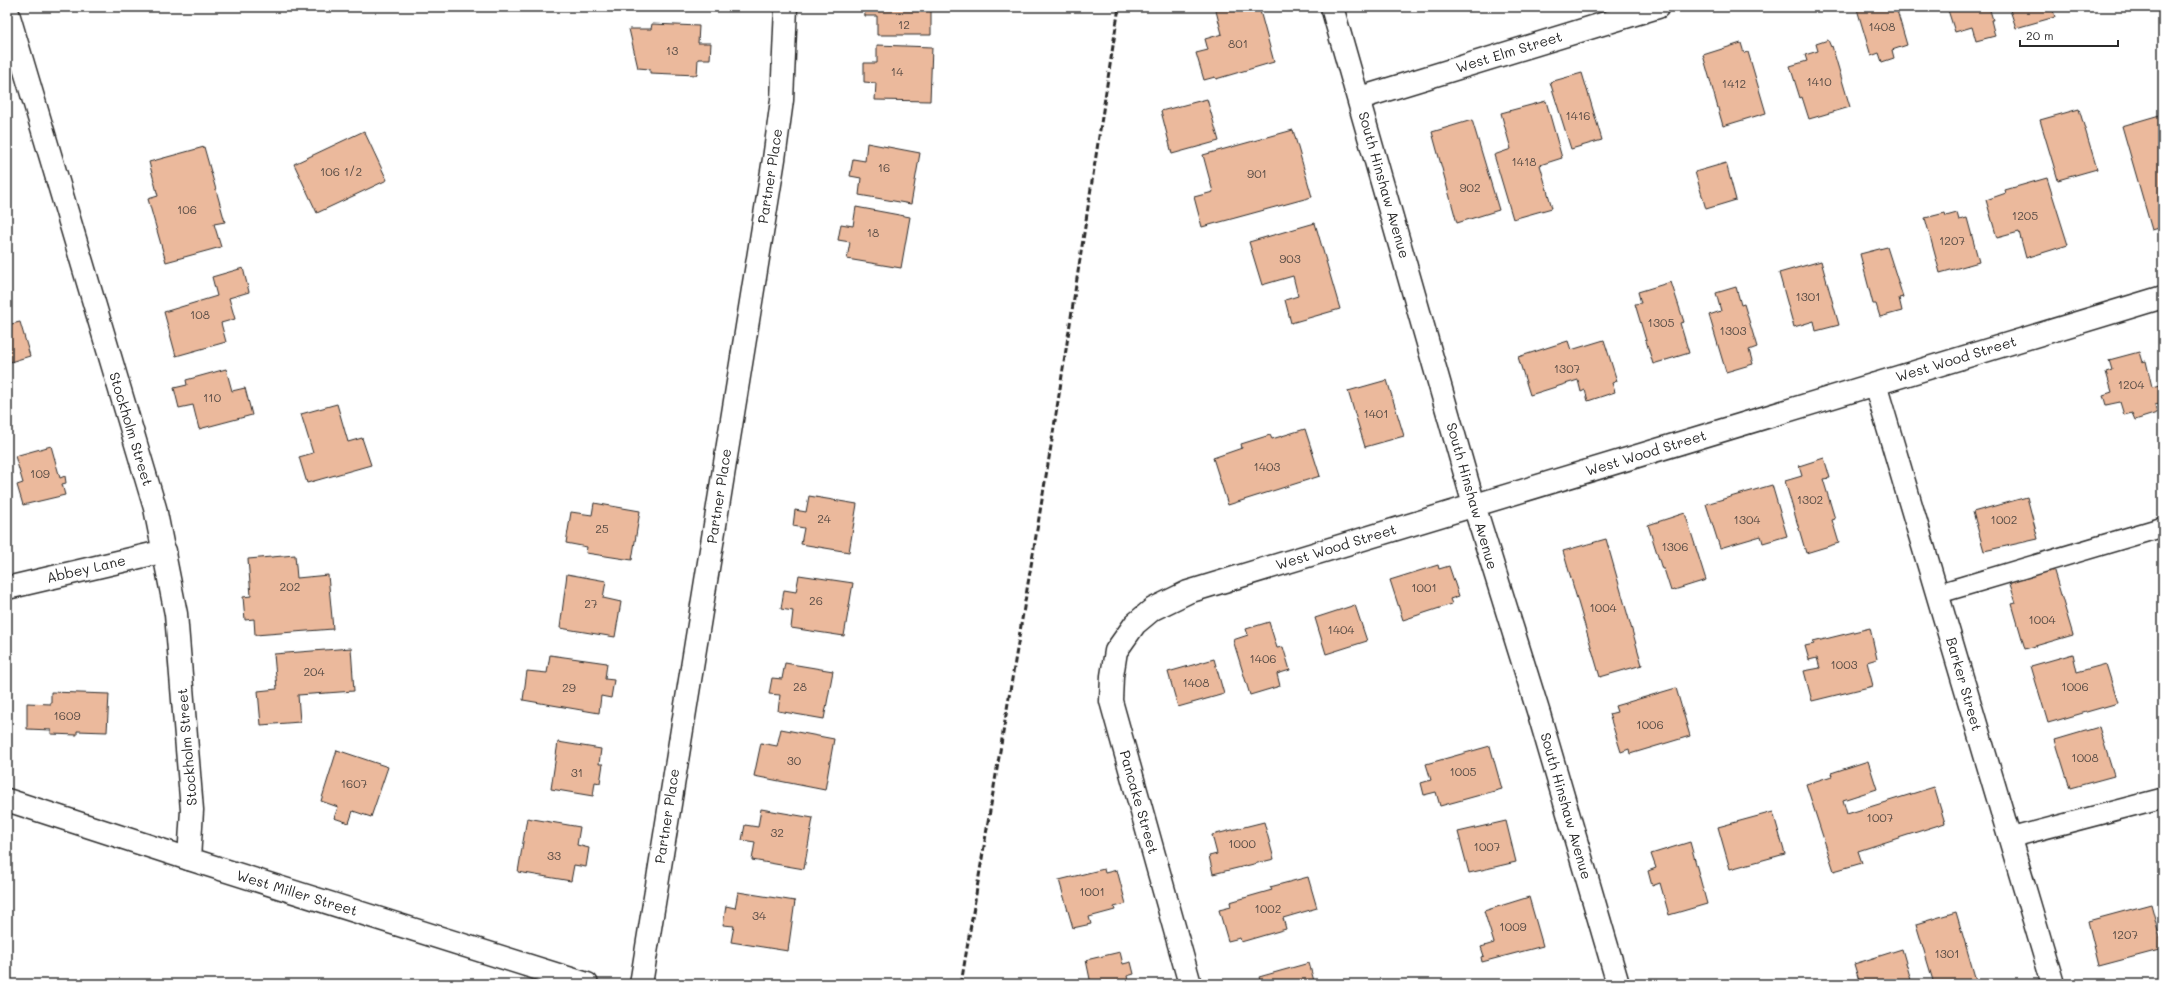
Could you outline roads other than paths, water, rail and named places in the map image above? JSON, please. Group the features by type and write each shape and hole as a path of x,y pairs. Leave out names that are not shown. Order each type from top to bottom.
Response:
{"street":[{"name":"Partner Place","path":"641,984 775,152 782,100 786,7"},
{"name":"South Hinshaw Avenue","path":"1332,7 1360,98 1474,505 1539,714 1618,984"},
{"name":"West Elm Street","path":"1360,98 1658,7"},
{"name":"Stockholm Street","path":"7,10 155,508 165,551 176,614 192,810 189,859"},
{"name":"West Wood Street","path":"1135,624 1153,609 1188,592 2163,297"},
{"name":"Barker Street","path":"1875,384 2053,984"},
{"name":"Abbey Lane","path":"7,588 165,551"},
{"name":"Pancake Street","path":"1135,624 1116,651 1112,676 1111,701 1190,984"},
{"name":"West Miller Street","path":"7,800 554,979 587,984"}],"lane":[{"path":"1937,594 2163,527"},
{"path":"2010,838 2163,798"}],"railway":[{"path":"961,984 1052,440 1119,7"}]}
